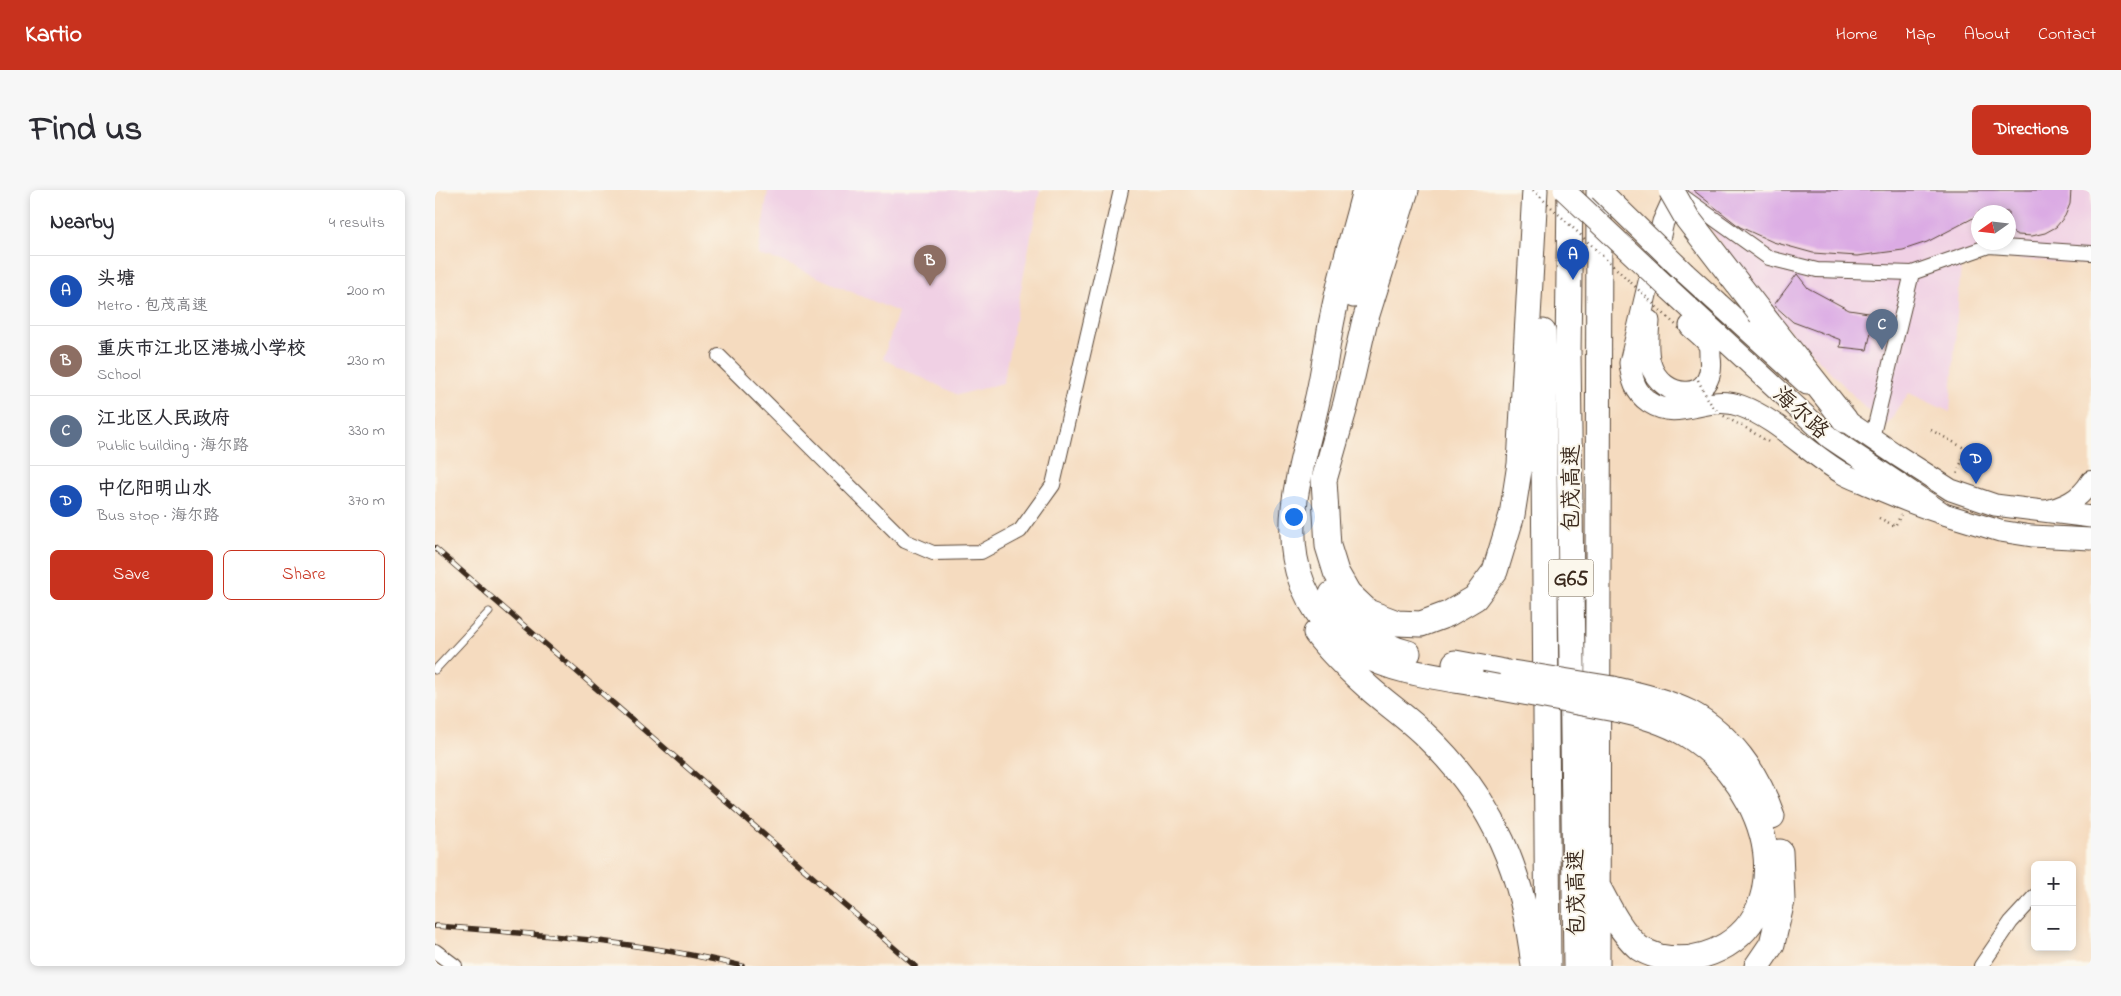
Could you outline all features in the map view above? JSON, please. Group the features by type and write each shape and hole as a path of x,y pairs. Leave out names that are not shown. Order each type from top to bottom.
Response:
{"highway":[{"path":"1365,190 1333,313 1318,399 1300,472 1282,522 1281,558 1287,582 1298,608 1328,648 1368,687 1426,735 1454,764 1478,796 1496,827 1511,863 1530,932 1534,966"},
{"path":"1318,399 1346,321 1387,190"},
{"path":"1407,190 1364,324 1346,403 1315,518 1315,547 1323,577 1335,601 1354,624 1371,638 1393,649 1425,658 1504,672 1614,699 1636,713 1686,734 1721,762 1738,784 1754,812 1763,842 1766,868 1764,892 1755,916 1742,937 1724,952 1702,960 1673,962 1640,949 1615,920 1597,886"},
{"path":"1346,403 1378,328 1413,205 1420,190"},
{"path":"1324,480 1328,546 1336,572 1348,593 1368,612 1397,623 1421,624 1448,614 1475,598 1495,571 1512,515 1519,473 1534,190"},
{"name":"包茂高速","path":"1543,190 1548,966"},
{"name":"包茂高速","path":"1570,190 1568,355 1576,966"},
{"path":"1597,966 1599,190"},
{"path":"1675,190 1687,218 1845,420"},
{"path":"1300,472 1293,524 1295,557 1300,578 1321,616 1340,638 1359,652 1388,665 1480,684 1667,703 1691,714 1717,732 1738,752 1755,777 1768,806 1779,837 1782,866 1782,900 1772,944 1757,966"}],"main road":[{"name":"海尔路","path":"1564,190 1621,243 1666,293 1830,438 1944,514 2000,532 2032,536 2091,539"},
{"name":"海尔路","path":"1599,190 1685,273 1845,420 1872,438 1951,490 1995,504 2042,512 2091,517"},
{"path":"1666,293 1709,345 1711,365 1708,381 1697,391 1679,393 1661,382 1651,365 1647,346 1649,321 1672,228 1675,190"},
{"path":"1675,190 1663,222 1630,363 1632,378 1639,395 1659,408 1671,411 1707,403 1728,402 1743,406 1761,415 1843,474 1907,502 1944,514"},
{"path":"2032,536 2091,554"}],"street":[{"path":"719,356 905,541 933,553 981,552 1020,531 1053,486 1121,190"},
{"path":"1675,190 1769,258 1817,270 1912,273 1989,246 2091,253"},
{"path":"1872,438 1912,273"},
{"path":"2042,512 2067,504 2087,489 2091,482"},
{"path":"1981,966 2011,922 2031,900"},
{"path":"435,950 455,966"}],"lane":[{"path":"435,670 489,612"}],"path":[{"path":"1534,190 1681,330"},
{"path":"1698,380 1711,406 1719,413 1746,428"},
{"path":"1931,430 1966,449 1951,490"},
{"path":"1879,518 1895,526 1907,502"}],"shaded area":[{"path":"768,190 1040,190 1003,383 958,395 883,359 898,312 778,260 758,255"},
{"path":"1682,190 2091,190 2091,265 1985,256 1961,264 1950,412 1909,393 1885,428 1767,307"}],"building":[{"path":"1693,190 2071,190 2070,204 2065,216 2056,227 2045,233 2032,236 2016,234 2016,205 1971,205 1971,219 1927,242 1903,250 1857,256 1813,253 1773,242 1740,227"},
{"path":"1797,274 1808,288 1849,310 1875,314 1867,350 1840,347 1841,340 1793,322 1774,305"}],"railway":[{"path":"435,548 915,966"},
{"path":"435,926 590,940 666,951 742,966"}],"place":[{"name":"头塘","path":"1573,280"},
{"name":"重庆市江北区港城小学校","path":"930,286"},
{"name":"江北区人民政府","path":"1882,350"},
{"name":"中亿阳明山水","path":"1976,484"}]}
